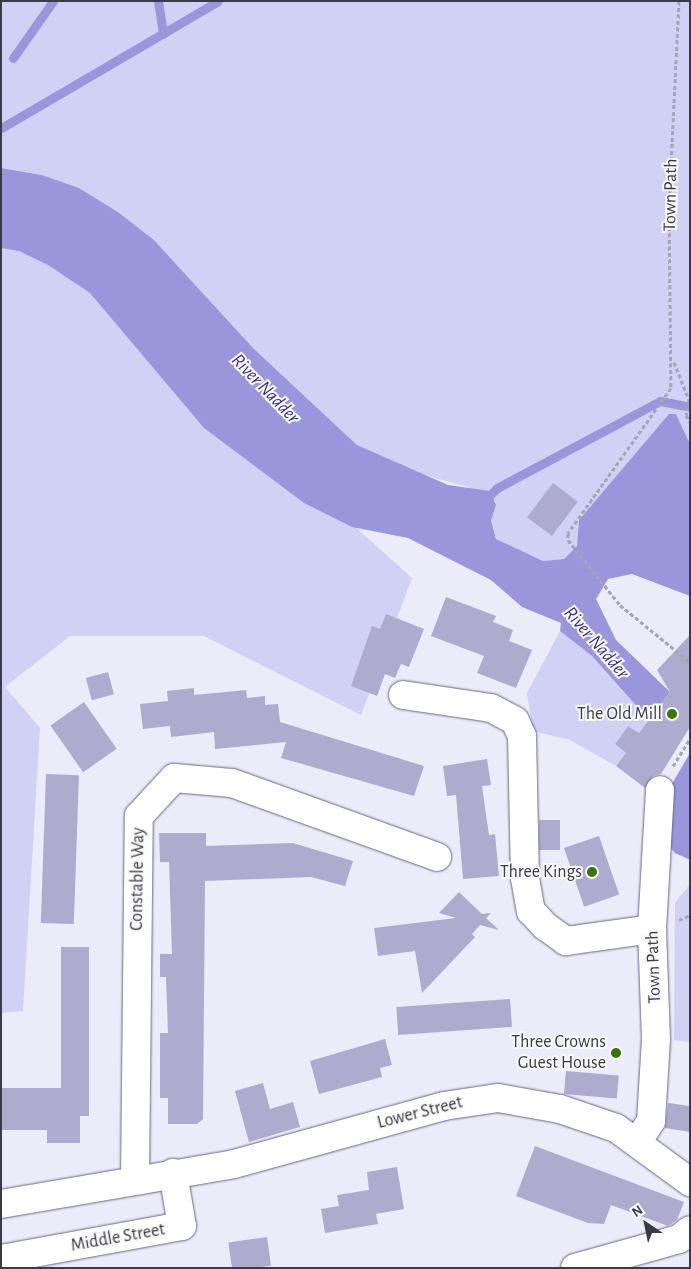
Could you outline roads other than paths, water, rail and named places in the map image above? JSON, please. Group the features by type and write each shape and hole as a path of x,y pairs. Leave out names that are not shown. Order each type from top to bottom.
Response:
{"street":[{"path":"403,695 491,708 515,721 522,736 525,878 531,911 545,926 566,941 652,929"},
{"name":"Constable Way","path":"135,1179 139,816 174,778 232,783 436,857"},
{"name":"Town Path","path":"638,1141 651,1121 656,1039 652,929 660,790"},
{"name":"Lower Street","path":"135,1179 270,1155 479,1099 560,1109 638,1141 690,1182"},
{"name":"Middle Street","path":"1,1259 182,1226 173,1173"},
{"path":"1,1204 135,1179"},
{"path":"575,1268 679,1239 690,1230"}],"water":[{"name":"River Nadder","path":"1,168 42,175 79,188 118,212 154,240 253,348 357,445 448,485 490,491 496,505 491,521 496,539 543,561 564,559 577,546 579,520 669,414 676,414 690,444 690,596 632,574 608,579 596,599 616,640 670,692 649,720 592,656 560,631 561,623 522,607 491,580 408,538 352,527 304,503 204,428 90,293 48,265 19,251 1,248"},
{"path":"690,753 690,859 688,859 675,853 663,839 666,794"}],"waterway":[{"path":"13,58 53,1"},
{"path":"158,1 163,34"},
{"path":"1,128 218,1"},
{"path":"483,502 497,488 660,401 690,407"}],"place":[{"name":"The Old Mill","path":"672,714"},
{"name":"Three Kings","path":"592,872"},
{"name":"Three Crowns Guest House","path":"616,1053"}]}
